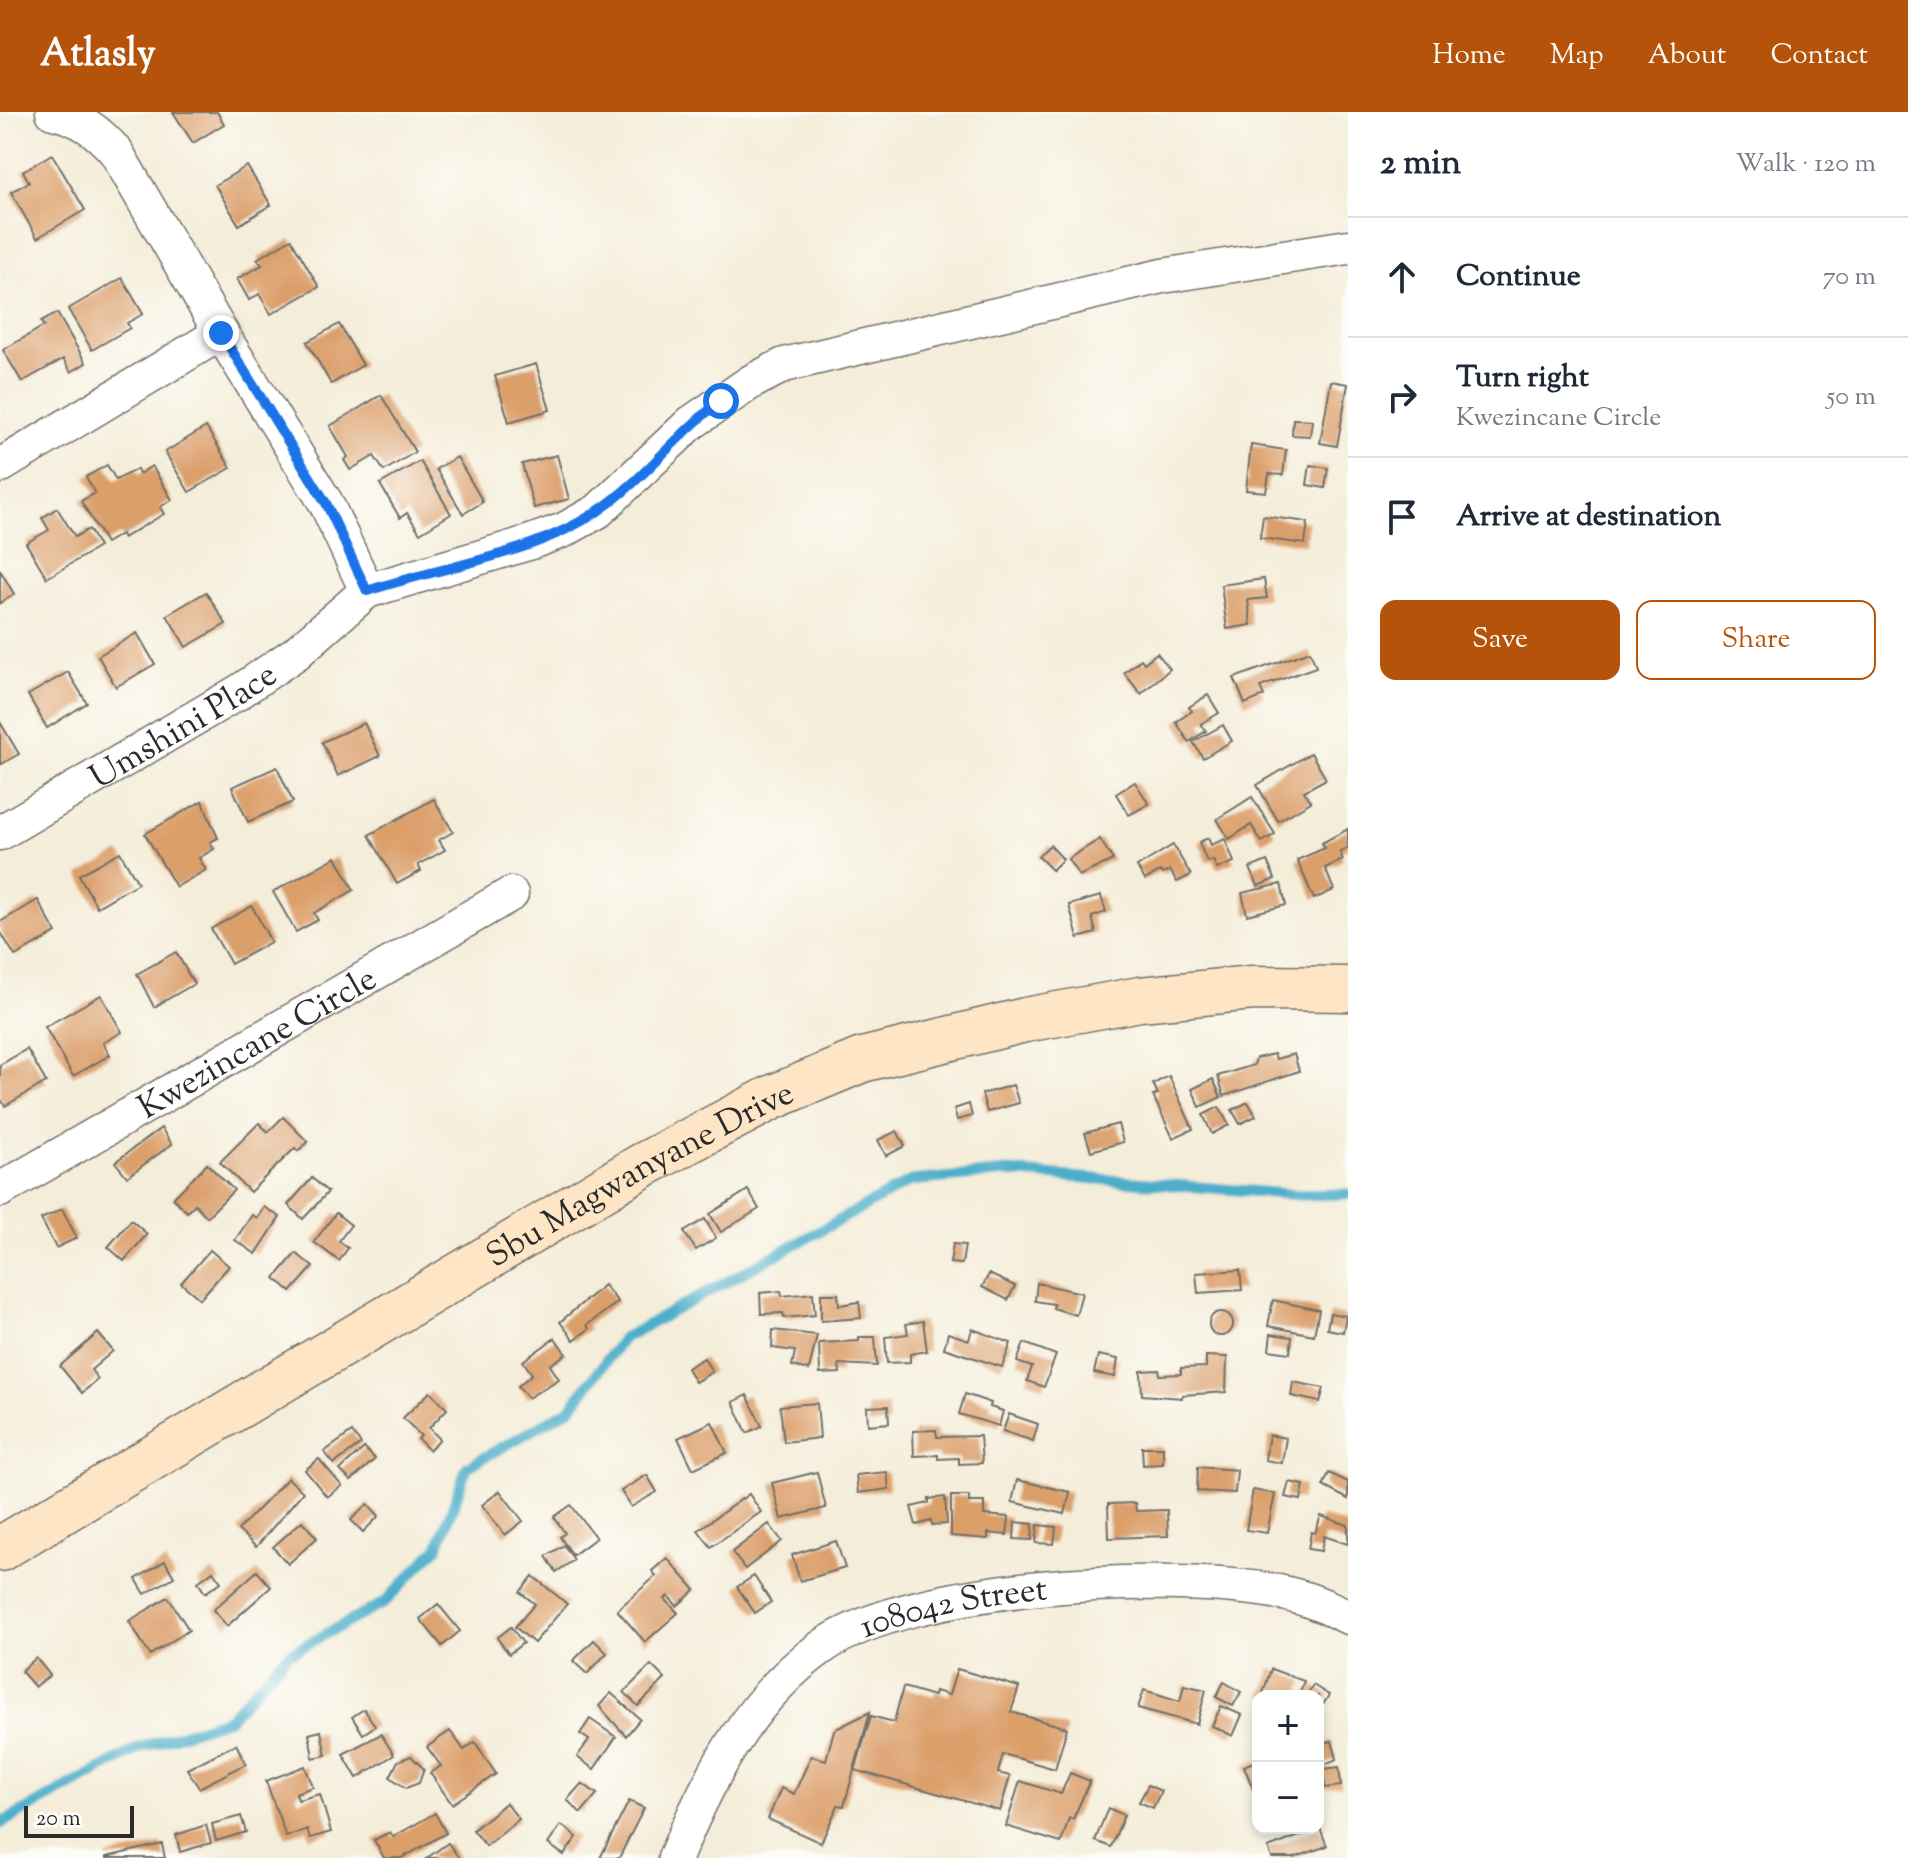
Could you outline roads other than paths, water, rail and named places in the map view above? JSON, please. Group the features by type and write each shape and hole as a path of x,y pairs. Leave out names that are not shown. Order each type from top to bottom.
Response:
{"main road":[{"name":"Sbu Magwanyane Drive","path":"0,1549 643,1165 784,1092 862,1060 1025,1020 1140,999 1253,988 1348,989"}],"street":[{"path":"53,112 70,116 98,131 116,152 221,333 326,503 360,596 564,530 598,511 624,490 691,423 751,382 784,365 1162,276 1348,247"},
{"path":"0,466 221,333"},
{"name":"Umshini Place","path":"0,833 239,692 296,653 360,596"},
{"name":"Kwezincane Circle","path":"0,1190 511,894"},
{"name":"108042 Street","path":"675,1858 720,1759 748,1719 793,1670 824,1646 866,1624 925,1605 972,1596 1148,1585 1268,1590 1307,1599 1348,1617"}],"waterway":[{"path":"0,1824 139,1748 228,1719 288,1654 384,1603 438,1547 467,1467 570,1409 622,1339 911,1181 1007,1172 1300,1195 1348,1194"}]}
